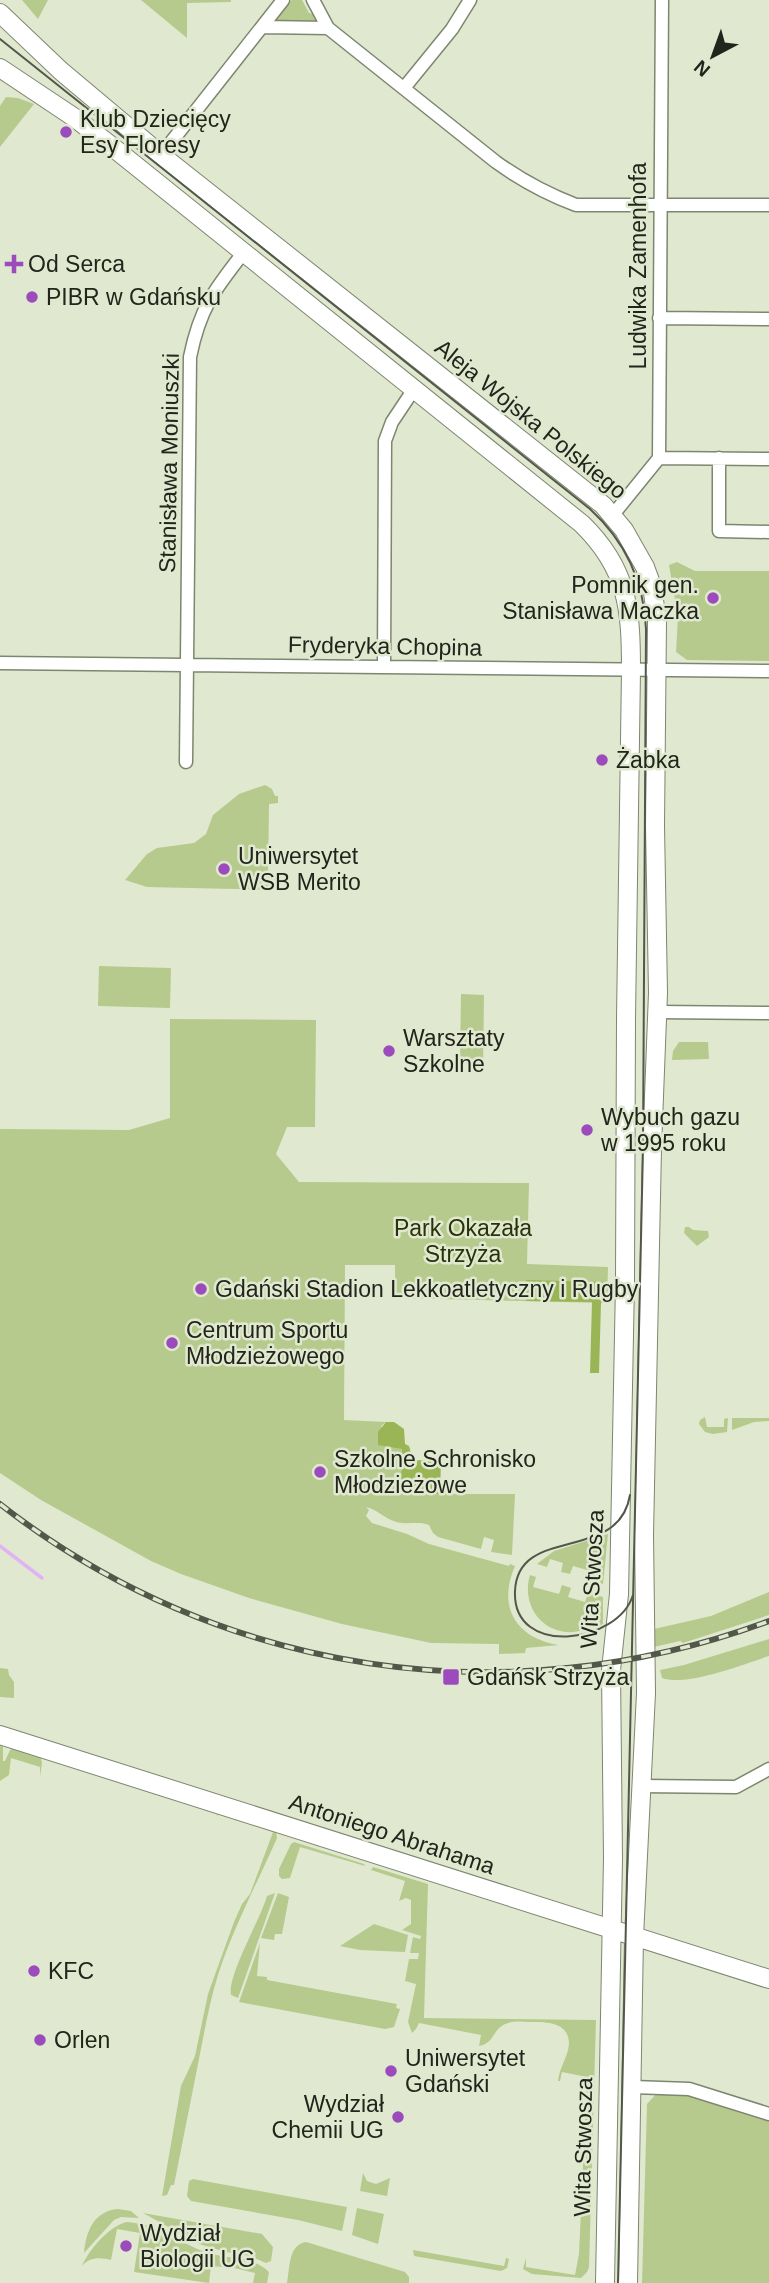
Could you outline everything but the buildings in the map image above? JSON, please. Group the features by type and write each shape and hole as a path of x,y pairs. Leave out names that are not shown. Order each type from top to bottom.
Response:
{"street":[{"path":"161,155 283,0"},
{"path":"313,0 328,28 517,177 547,194 576,205 769,205"},
{"path":"404,88 452,29 470,0"},
{"name":"Ludwika Zamenhofa","path":"659,457 662,0"},
{"name":"Aleja Wojska Polskiego","path":"0,13 61,71 161,155 571,479 612,516 638,552 652,586 657,621 655,826 658,959 652,1148"},
{"path":"263,27 328,28"},
{"path":"0,68 75,118 582,524 608,553 621,580 631,622 631,670"},
{"name":"Stanisława Moniuszki","path":"186,762 190,357 195,332 205,307 244,252"},
{"path":"659,317 769,319"},
{"path":"384,667 385,441 391,422 414,389"},
{"path":"612,516 659,457 769,459"},
{"path":"719,458 719,531 769,532"},
{"name":"Fryderyka Chopina","path":"0,663 769,671"},
{"name":"Wita Stwosza","path":"605,2283 613,1784 611,1670 619,1594 627,1147 631,670"},
{"path":"657,1012 769,1013"},
{"path":"627,1147 652,1148 644,1545 646,1693 634,1937 628,2283"},
{"name":"Antoniego Abrahama","path":"0,1735 769,1979"},
{"path":"641,1786 736,1787 769,1769"},
{"path":"633,2087 689,2089 769,2114"}],"green space":[{"path":"22,0 48,0 38,19"},
{"path":"141,0 231,2 187,3 187,38"},
{"path":"292,0 302,0 309,13 314,14 318,24 274,23 273,17"},
{"path":"6,97 34,104 0,147 0,106"},
{"path":"677,562 695,571 769,571 769,661 687,660 676,652 678,617 669,565"},
{"path":"265,785 278,796 278,803 269,804 268,877 278,877 277,890 147,887 125,880 147,854 157,848 194,843 206,834 213,815 239,794"},
{"path":"99,966 171,968 170,1008 98,1006"},
{"path":"461,994 484,995 483,1070 472,1070 471,1063 462,1063 460,1060"},
{"name":"Centrum Sportu Młodzieżowego","path":"170,1019 316,1020 315,1127 287,1127 276,1154 299,1182 529,1183 527,1264 608,1267 607,1303 395,1298 395,1265 345,1265 344,1420 386,1422 381,1426 402,1449 401,1482 412,1484 412,1494 515,1494 512,1555 491,1552 494,1540 484,1537 481,1549 438,1537 429,1525 396,1522 366,1507 369,1510 366,1516 372,1523 429,1544 515,1566 508,1595 514,1618 521,1628 531,1635 559,1645 526,1648 525,1653 499,1654 499,1644 431,1643 342,1624 249,1598 151,1561 41,1500 0,1473 0,1129 129,1130 170,1118"},
{"path":"679,1042 708,1042 709,1059 672,1060 673,1051"},
{"path":"685,1227 708,1231 709,1237 697,1246 684,1233"},
{"path":"526,1280 608,1282 607,1303 601,1303 599,1373 590,1373 592,1302 526,1301"},
{"path":"705,1417 707,1427 724,1427 724,1419 728,1418 727,1432 705,1432 699,1424"},
{"path":"732,1418 769,1418 769,1421 754,1422 732,1430"},
{"path":"386,1422 394,1422 404,1429 405,1444 409,1446 413,1460 441,1461 440,1494 412,1494 412,1485 401,1482 402,1449 378,1445 378,1432"},
{"path":"608,1534 603,1584 592,1581 594,1572 573,1566 570,1574 561,1572 563,1563 550,1559 547,1567 537,1564 554,1551"},
{"path":"530,1575 536,1577 533,1587 559,1594 562,1585 571,1588 568,1597 585,1602 588,1593 603,1597 603,1624 571,1632 556,1630 547,1625 540,1620 530,1604"},
{"path":"769,1592 769,1615 683,1643 680,1641 654,1647 654,1629 711,1616"},
{"path":"769,1639 769,1656 700,1677 672,1680 662,1678 660,1670"},
{"path":"0,1668 8,1669 14,1682 14,1698 0,1697"},
{"path":"0,1742 3,1745 3,1761 10,1750 15,1748 40,1754 42,1763 40,1777 40,1767 11,1758 9,1775 0,1781"},
{"path":"218,1813 276,1831 277,1838 238,1923 218,1975 174,2185 171,2185 167,2195 162,2196 181,2086 195,2056 208,1994 234,1922 250,1894 273,1832 219,1814 216,1816"},
{"path":"294,1842 365,1866 300,1847 290,1878 282,1879 279,1869"},
{"path":"373,1867 428,1884 424,2018 596,2020 589,2267 581,2278 532,2274 523,2269 526,2258 526,2267 575,2275 579,2254 587,2077 562,2072 558,2081 569,2044 565,2031 550,2023 510,2022 503,2025 487,2043 479,2046 481,2035 419,2023 412,2033 408,2022 416,1984 405,1981 409,1959 418,1959 419,1953 410,1953 413,1937 420,1939 421,1936 402,1930 411,1924 411,1900 406,1898 399,1901 405,1881 371,1870"},
{"path":"275,1893 238,1998 231,1995 234,1975 267,1896"},
{"path":"278,1893 289,1897 282,1934 275,1934 274,1940 261,1938"},
{"path":"374,1924 408,1935 405,1952 360,1950 340,1946"},
{"path":"260,1943 257,1976 397,2004 396,2008 400,2009 394,2027 385,2029 239,2002"},
{"path":"657,2093 692,2094 769,2118 769,2283 642,2283 647,2104"},
{"path":"363,2173 367,2181 376,2184 390,2178 387,2196 360,2191"},
{"path":"193,2179 347,2207 342,2231 298,2220 191,2201 187,2196 189,2181"},
{"path":"357,2208 384,2214 378,2244 352,2235"},
{"path":"118,2209 131,2211 139,2218 121,2217 114,2220 84,2253 89,2230 97,2218"},
{"path":"143,2213 262,2234 273,2247 271,2261 266,2263 250,2256 199,2244"},
{"path":"127,2222 160,2230 208,2253 256,2263 269,2272 267,2283 253,2283 255,2273 211,2266 209,2283 134,2272 140,2233 117,2229 111,2260 95,2258 82,2266 100,2240 120,2224"},
{"path":"306,2242 405,2272 409,2283 287,2283 293,2252"},
{"path":"413,2250 504,2266 506,2258 509,2259 507,2268 501,2271 414,2256"}],"waterway":[{"path":"0,1546 42,1578"}],"tram line":[{"path":"0,39 590,509 623,548 637,578 646,629 643,1148 618,2283"},
{"path":"630,1495 622,1516 608,1530 533,1557 520,1570 515,1591 519,1612 530,1627 547,1635 567,1637 588,1633 608,1624 624,1612 633,1595"}],"railway":[{"path":"0,1504 86,1562 176,1608 271,1642 369,1663 469,1672 570,1668 670,1651 769,1621"}],"place":[{"name":"Klub Dziecięcy Esy Floresy","path":"66,132"},
{"name":"Od Serca","path":"14,264"},
{"name":"PIBR w Gdańsku","path":"32,297"},
{"name":"Pomnik gen. Stanisława Maczka","path":"713,598"},
{"name":"Żabka","path":"602,760"},
{"name":"Uniwersytet WSB Merito","path":"224,869"},
{"name":"Warsztaty Szkolne","path":"389,1051"},
{"name":"Wybuch gazu w 1995 roku","path":"587,1130"},
{"name":"Gdański Stadion Lekkoatletyczny i Rugby","path":"201,1289"},
{"name":"Centrum Sportu Młodzieżowego","path":"172,1343"},
{"name":"Szkolne Schronisko Młodzieżowe","path":"320,1472"},
{"name":"Gdańsk Strzyża","path":"451,1677"},
{"name":"KFC","path":"34,1971"},
{"name":"Orlen","path":"40,2040"},
{"name":"Uniwersytet Gdański","path":"391,2071"},
{"name":"Wydział Chemii UG","path":"398,2117"},
{"name":"Wydział Biologii UG","path":"126,2246"}],"park label":[{"name":"Park Okazała Strzyża","path":"463,1241"}]}
